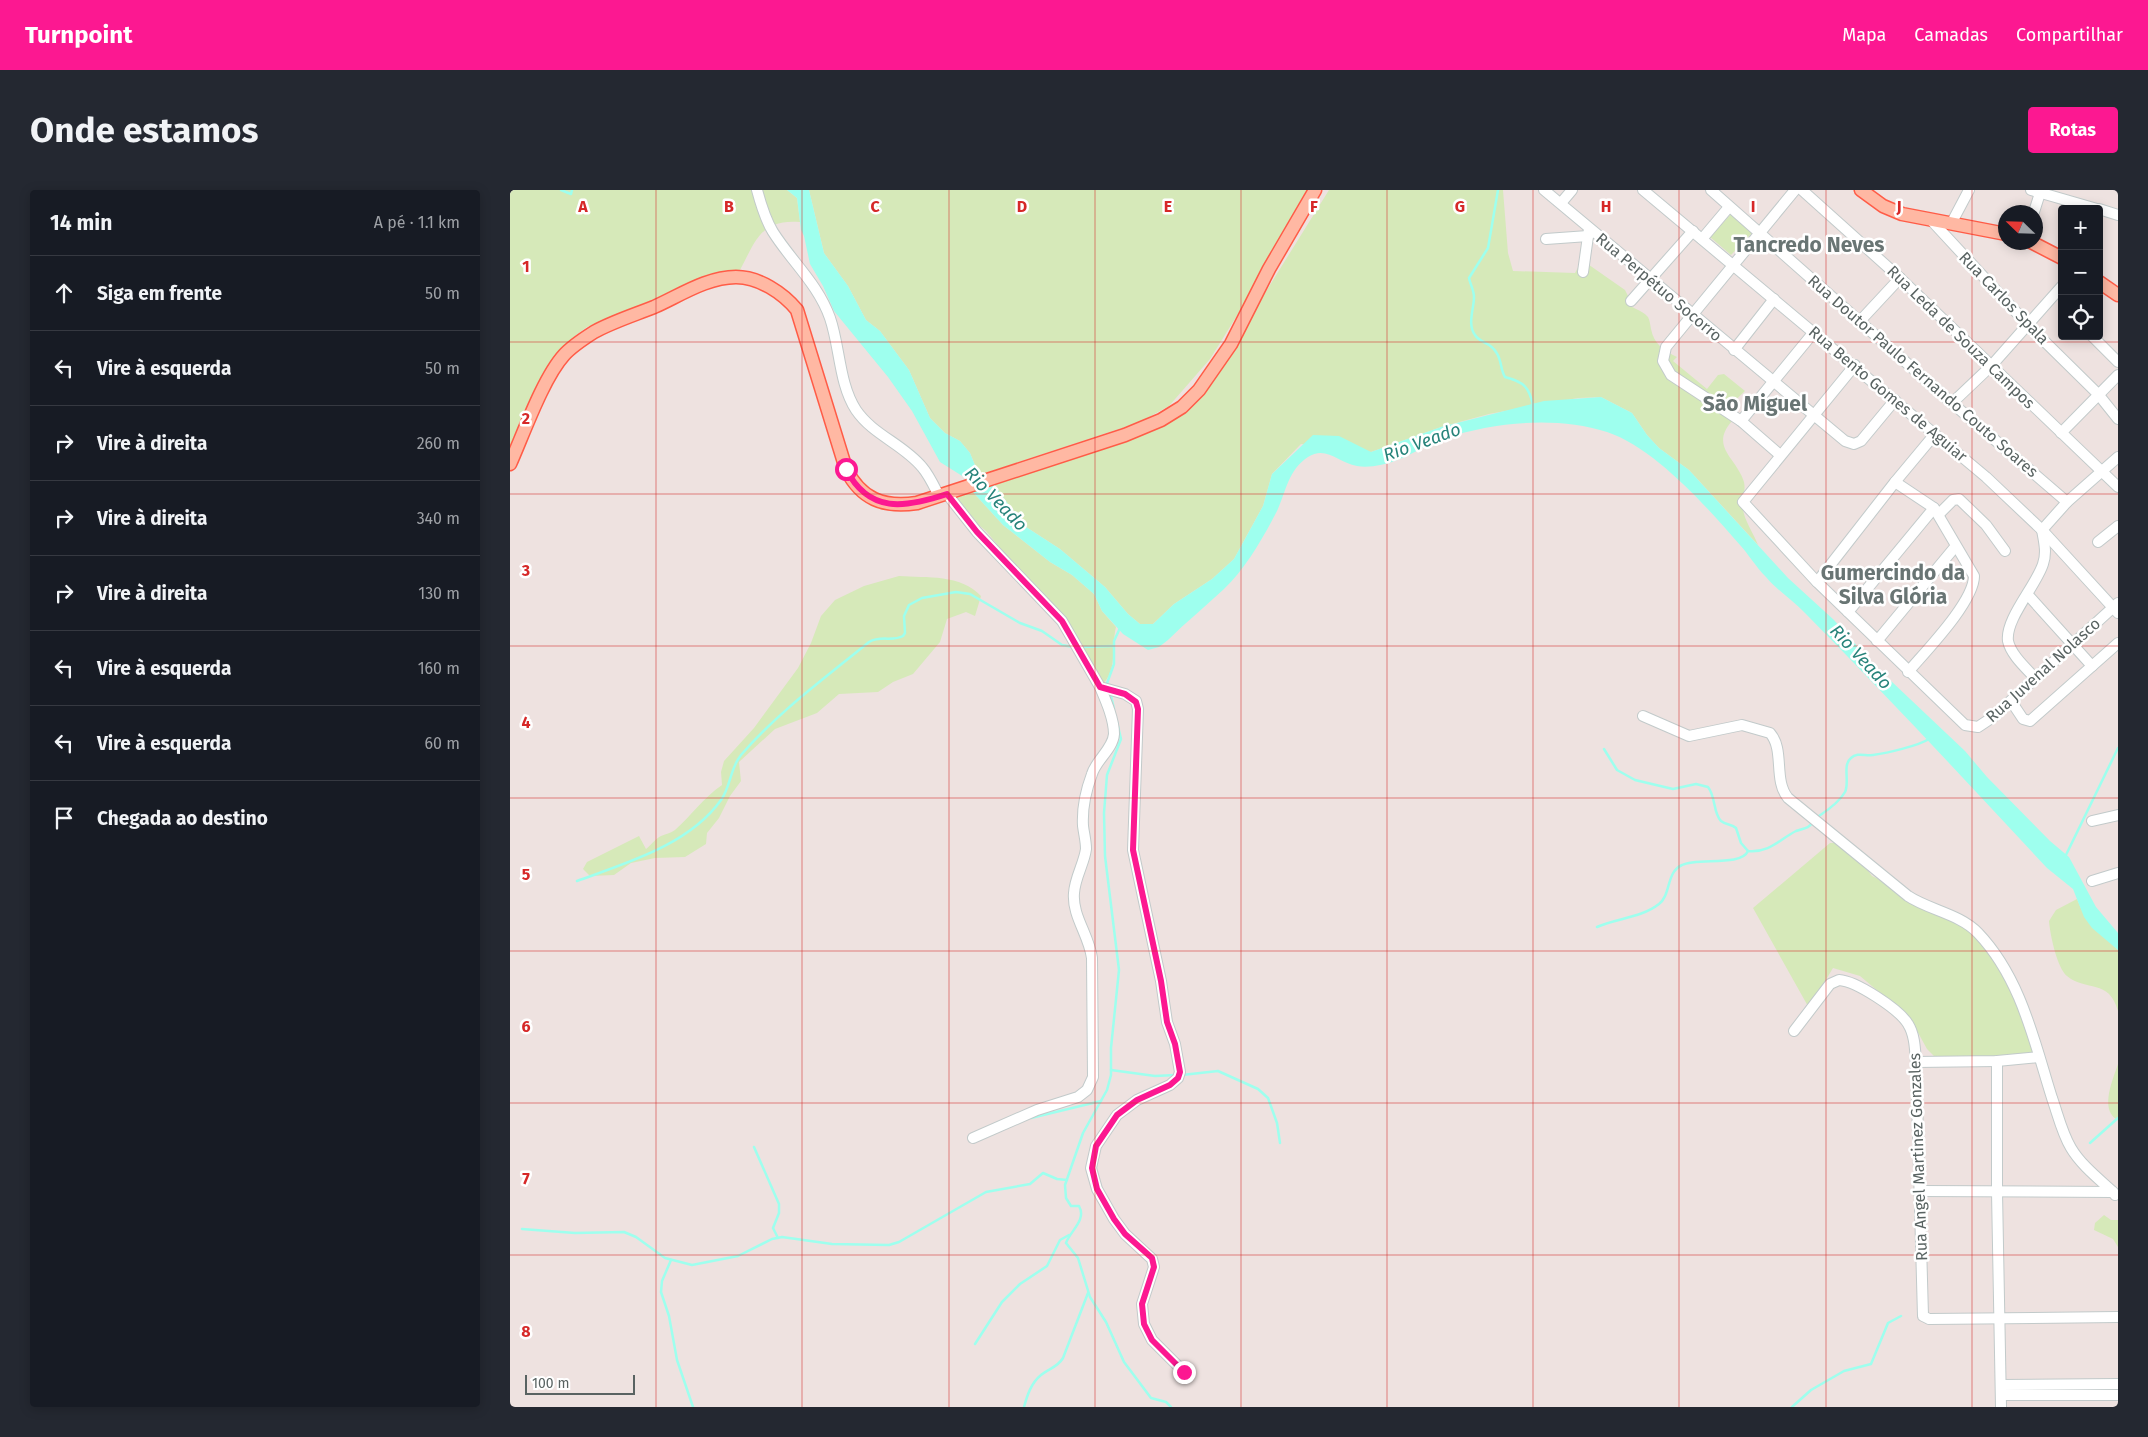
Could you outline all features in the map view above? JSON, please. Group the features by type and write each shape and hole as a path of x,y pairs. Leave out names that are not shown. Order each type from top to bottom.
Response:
{"main road":[{"path":"510,464 542,392 563,356 578,342 596,331 702,285 722,278 738,277 771,287 786,297 798,310 846,469 852,482 862,492 877,500 896,505 917,503 1125,435 1161,420 1182,407 1199,390 1231,344 1269,269 1315,190"},
{"path":"1861,190 1891,210 1931,220 1998,233"},
{"path":"2043,248 2058,256"},
{"path":"2103,285 2118,295"}],"street":[{"path":"757,190 762,211 772,231 815,287 824,305 835,336 847,392 855,408 876,432 922,466 943,495 1062,621 1100,687 1110,714 1114,735 1110,746 1092,771 1087,790 1083,818 1085,852 1077,873 1074,895 1074,908 1090,946 1092,958 1093,1077 1087,1090 1078,1097 1037,1110 973,1138"},
{"name":"Rua Perpétuo Socorro","path":"1544,190 1561,204 1589,233 1651,278 1734,350 1815,414 1845,441 1854,444 1860,441 1895,400"},
{"path":"1561,204 1572,190"},
{"name":"Rua Bento Gomes de Aguiar","path":"1643,190 1855,365 1986,477 2042,530 2116,608"},
{"name":"Rua Doutor Paulo Fernando Couto Soares","path":"1711,190 2067,502"},
{"path":"1780,455 1741,422 1671,375 1663,362 1666,347 1795,190"},
{"name":"Rua Leda de Souza Campos","path":"1802,190 1900,278 2118,487"},
{"path":"1951,224 1969,190"},
{"path":"2035,205 2036,191 2083,205"},
{"path":"1702,239 1729,206"},
{"path":"2103,211 2118,215"},
{"name":"Rua Carlos Spala","path":"1931,220 2029,326 2098,394 2118,419"},
{"path":"1632,301 1692,231"},
{"path":"1583,272 1589,233"},
{"name":"Rua Perpétuo Socorro","path":"1546,239 1589,233"},
{"path":"1860,321 1900,278"},
{"path":"1952,403 2029,326 2058,291"},
{"path":"1734,350 1774,299"},
{"path":"1741,422 1814,332"},
{"path":"2096,340 2118,362"},
{"path":"1855,365 1743,502 1817,582 1908,672 1935,642 1972,589 1974,576 1955,547 1936,511 1895,482"},
{"path":"2061,433 2118,375"},
{"path":"1817,582 1935,434"},
{"path":"2035,678 2015,655 2008,640 2012,623 2044,563 2045,551 2042,530 2067,502 2118,457"},
{"path":"1848,612 1936,511 1953,500 1959,499 1986,525 2005,551"},
{"path":"2098,542 2118,526"},
{"path":"1877,641 1955,547"},
{"path":"2028,595 2092,666"},
{"name":"Rua Juvenal Nolasco","path":"1908,672 1965,725 1978,727 2011,702 2072,644 2116,608"},
{"path":"2011,702 2023,719 2030,721 2118,643"},
{"path":"1100,687 1133,697 1138,709 1133,850 1161,981 1167,1022 1181,1065 1175,1082 1137,1100 1117,1115 1096,1146 1092,1168 1097,1189 1114,1219 1125,1234 1152,1258 1154,1267 1142,1304 1144,1324 1152,1340 1184,1372"},
{"path":"1643,716 1689,736 1742,725 1770,733 1776,743 1782,786 1788,798 1908,896 1968,925 2003,964 2016,991 2064,1136 2072,1150 2116,1195"},
{"path":"2092,822 2118,815"},
{"path":"2092,880 2118,873"},
{"name":"Rua Angel Martinez Gonzales","path":"1794,1031 1834,981 1845,980 1877,998 1902,1017 1911,1030 1916,1062 1923,1313 1929,1319 2000,1320"},
{"path":"1916,1062 1997,1061 2039,1057"},
{"path":"1997,1061 1997,1192 2001,1407"},
{"path":"1920,1191 2116,1195"},
{"path":"2000,1320 2118,1317"},
{"path":"2001,1390 2086,1384 2118,1384"},
{"path":"2086,1384 2087,1407"},
{"path":"2001,1390 2118,1395"}],"green space":[{"path":"510,190 787,190 797,198 800,222 776,224 768,228 756,241 740,270 722,271 587,327 572,338 549,365 540,380 510,446"},
{"path":"809,190 1315,190 1210,359 1169,406 1140,422 979,475 970,453 960,441 945,433 930,418 909,370 880,331 866,320 848,286 824,253"},
{"path":"1329,190 1503,190 1508,253 1513,271 1575,273 1582,260 1625,290 1628,296 1625,301 1648,317 1654,339 1663,349 1677,357 1673,361 1707,389 1718,375 1724,374 1745,391 1722,413 1732,421 1723,438 1727,452 1744,482 1744,513 1758,545 1689,470 1659,448 1647,435 1632,413 1601,397 1578,398 1489,414 1441,427 1371,452 1301,444 1272,474 1263,506 1234,559 1212,579 1174,604 1153,624 1140,624 1128,614 1105,587 1060,549 1023,525 993,483 1159,426 1237,338"},
{"path":"1731,214 1752,233 1731,255 1710,237"},
{"path":"971,490 1003,525 1050,562 1072,575 1094,594 1102,611 1116,627 1112,665 1107,679 1102,685 1077,657 1057,618 986,531 946,498"},
{"path":"899,576 943,578 964,584 981,596 975,616 966,612 947,619 940,642 913,674 893,682 878,692 839,694 817,713 775,729 739,762 741,781 730,796 719,818 707,833 706,844 685,857 655,858 631,863 614,875 590,876 583,869 587,862 639,836 646,849 659,837 675,830 709,795 722,785 721,772 724,761 754,728 798,668 811,643 821,616 835,600 864,586"},
{"path":"1830,843 1839,843 1855,854 1872,876 1960,918 2004,969 2044,1059 1938,1060 1927,1049 1910,1018 1860,976 1833,968 1809,1008 1753,908"},
{"path":"2077,899 2085,916 2118,950 2118,1011 2109,994 2096,987 2074,981 2063,972 2057,959 2049,921 2056,910"},
{"path":"2118,1064 2118,1119 2116,1119 2111,1114 2108,1101"},
{"path":"2104,1215 2111,1220 2118,1220 2118,1247 2113,1239 2094,1230 2095,1223"}],"water":[{"path":"787,190 809,190 824,253 848,286 866,320 880,331 909,370 930,418 945,433 960,441 970,453 979,475 967,479 940,462 912,411 888,377 834,311 823,286 810,264 801,230 797,198"},
{"name":"Rio Veado","path":"1601,397 1632,413 1647,435 1659,448 1689,470 1788,578 1834,620 1872,663 1965,751 1987,777 2050,841 2069,857 2096,907 2118,933 2118,950 2092,928 2084,917 2073,889 2047,868 1805,613 1770,582 1740,545 1696,497 1679,480 1643,451 1607,432 1567,424 1526,423 1465,432 1445,438 1382,465 1362,467 1321,453 1308,457 1296,468 1266,532 1254,552 1232,581 1168,640 1159,647 1148,650 1123,634 1102,611 1094,594 1072,575 1050,562 1003,525 971,490 993,483 1023,525 1060,549 1105,587 1128,614 1140,624 1153,624 1174,604 1212,579 1234,559 1263,506 1272,474 1313,435 1339,436 1371,452 1441,427 1544,401"}],"waterway":[{"path":"561,190 571,194 572,190"},
{"path":"1498,190 1488,248 1469,278 1474,297 1471,326 1477,338 1491,346 1496,352 1505,377 1525,386 1530,394 1533,405"},
{"path":"577,881 655,851 674,841 708,816 724,795 737,760 755,739 802,696 869,642 903,636 905,633 904,616 909,605 922,598 956,592 970,594 1020,623 1042,631 1062,645 1073,647"},
{"path":"1106,686 1114,664 1114,641 1120,628"},
{"path":"1081,647 1113,646"},
{"path":"1111,696 1114,709"},
{"path":"1117,722 1121,739 1107,775 1104,813 1105,856 1119,970 1111,1048 1111,1075 1107,1090 1083,1133 1065,1185 1066,1198 1071,1206 1079,1206 1081,1211 1079,1221 1066,1243 1078,1258 1090,1297 1106,1322 1124,1362 1151,1398 1166,1402 1171,1407"},
{"path":"1819,816 1837,802 1845,792 1847,783 1846,769 1848,761 1853,756 1894,751 1929,739"},
{"path":"2065,857 2118,748"},
{"path":"1604,749 1617,770 1635,780 1673,789 1696,784 1708,787 1711,791 1718,818 1736,828 1741,843 1748,851 1769,848 1796,831 1808,827 1813,822"},
{"path":"1597,927 1637,915 1659,904 1663,900 1673,873 1682,865 1737,859 1744,856 1748,851"},
{"path":"1111,1070 1155,1076 1176,1075"},
{"path":"1182,1075 1218,1071 1258,1089 1268,1098 1277,1123 1280,1143"},
{"path":"1031,1118 1101,1101"},
{"path":"2090,1143 2118,1118"},
{"path":"754,1147 779,1204 779,1213 773,1228 778,1238"},
{"path":"522,1229 575,1233 624,1232 636,1237 665,1258 692,1265 738,1256 772,1239 782,1237 832,1244 889,1245 899,1242 986,1192 1030,1184 1043,1173 1057,1179 1067,1180"},
{"path":"975,1344 1002,1302 1020,1284 1047,1266 1060,1240 1069,1235"},
{"path":"671,1260 662,1281 661,1292 669,1316 677,1360 693,1407"},
{"path":"1024,1407 1028,1394 1038,1378 1058,1364 1063,1358 1088,1293"},
{"path":"1792,1407 1811,1390 1844,1371 1871,1364 1888,1323 1901,1316"}],"district":[{"name":"Tancredo Neves","path":"1809,245"},
{"name":"São Miguel","path":"1755,404"},
{"name":"Gumercindo da Silva Glória","path":"1893,585"}],"route":[{"path":"846,469 852,482 862,492 890,504 917,503 947,494 977,532 1062,621 1100,687 1133,697 1136,702 1138,709 1133,850 1161,981 1167,1022 1181,1065 1175,1082 1137,1100 1117,1115 1096,1146 1092,1157 1092,1168 1097,1189 1114,1219 1125,1234 1152,1258 1154,1267 1142,1304 1144,1324 1152,1340 1184,1372"}]}
